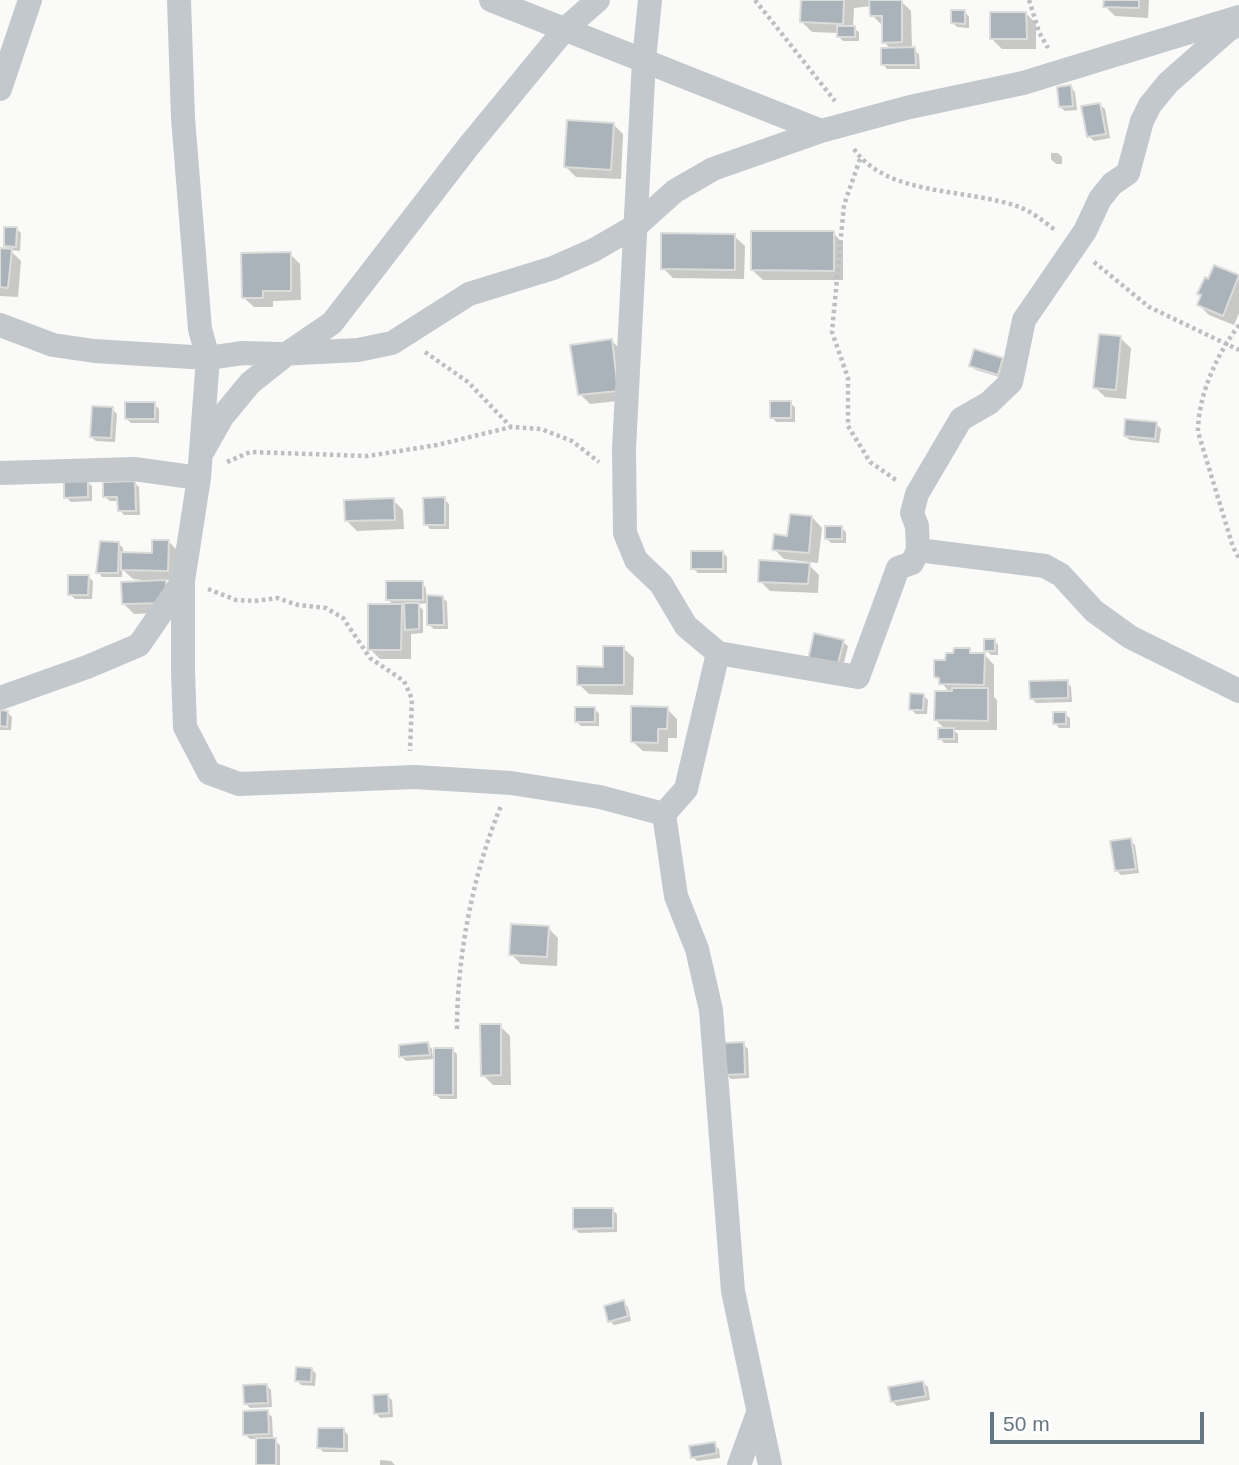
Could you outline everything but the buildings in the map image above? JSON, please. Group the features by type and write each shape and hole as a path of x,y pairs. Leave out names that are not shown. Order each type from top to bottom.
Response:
{"street":[{"path":"0,89 30,0"},
{"path":"179,0 184,131 200,329 208,358 199,466 183,581 185,727 209,773 239,784 415,777 511,783 600,797 664,814"},
{"path":"491,0 644,60 837,127"},
{"path":"199,466 222,416 250,383 332,323 468,146 565,29 598,0"},
{"path":"645,4 637,225 624,449 625,533 636,559 661,584 686,626 718,653 859,677 898,568 912,563 918,550 917,526 912,513 917,494 961,419 989,403 1012,382 1024,320 1085,231 1100,199 1112,184 1128,173 1142,121 1150,105 1168,83 1239,23"},
{"path":"0,324 53,345 94,351 208,358 243,353 358,350 392,343 469,294 553,268 594,250 637,225 675,191 713,169 837,127 910,107 1023,83 1239,17"},
{"path":"0,473 199,466"},
{"path":"918,550 1045,566 1061,575 1094,611 1130,637 1239,691"},
{"path":"0,698 139,645 183,581"},
{"path":"718,653 686,789 664,814 676,896 697,949 711,1010 733,1292 770,1465"},
{"path":"739,1465 758,1413"}],"path":[{"path":"755,0 860,159 885,176 918,187 975,195 1021,207 1051,226 1149,307 1228,340 1239,350"},
{"path":"1029,0 1039,32 1062,71"},
{"path":"860,159 844,205 832,332 848,378 848,426 870,462 917,494"},
{"path":"1239,326 1228,340 1198,415 1198,432 1233,547 1239,558"},
{"path":"1228,340 1239,338"},
{"path":"392,343 418,348 468,382 511,427"},
{"path":"199,466 226,462 250,452 368,456 437,445 511,427 541,429 572,441 594,457 625,487"},
{"path":"183,581 236,600 277,598 298,605 327,608 342,618 370,658 404,681 412,699 409,743 415,777"},
{"path":"457,1029 467,927 486,844 511,783"}]}
